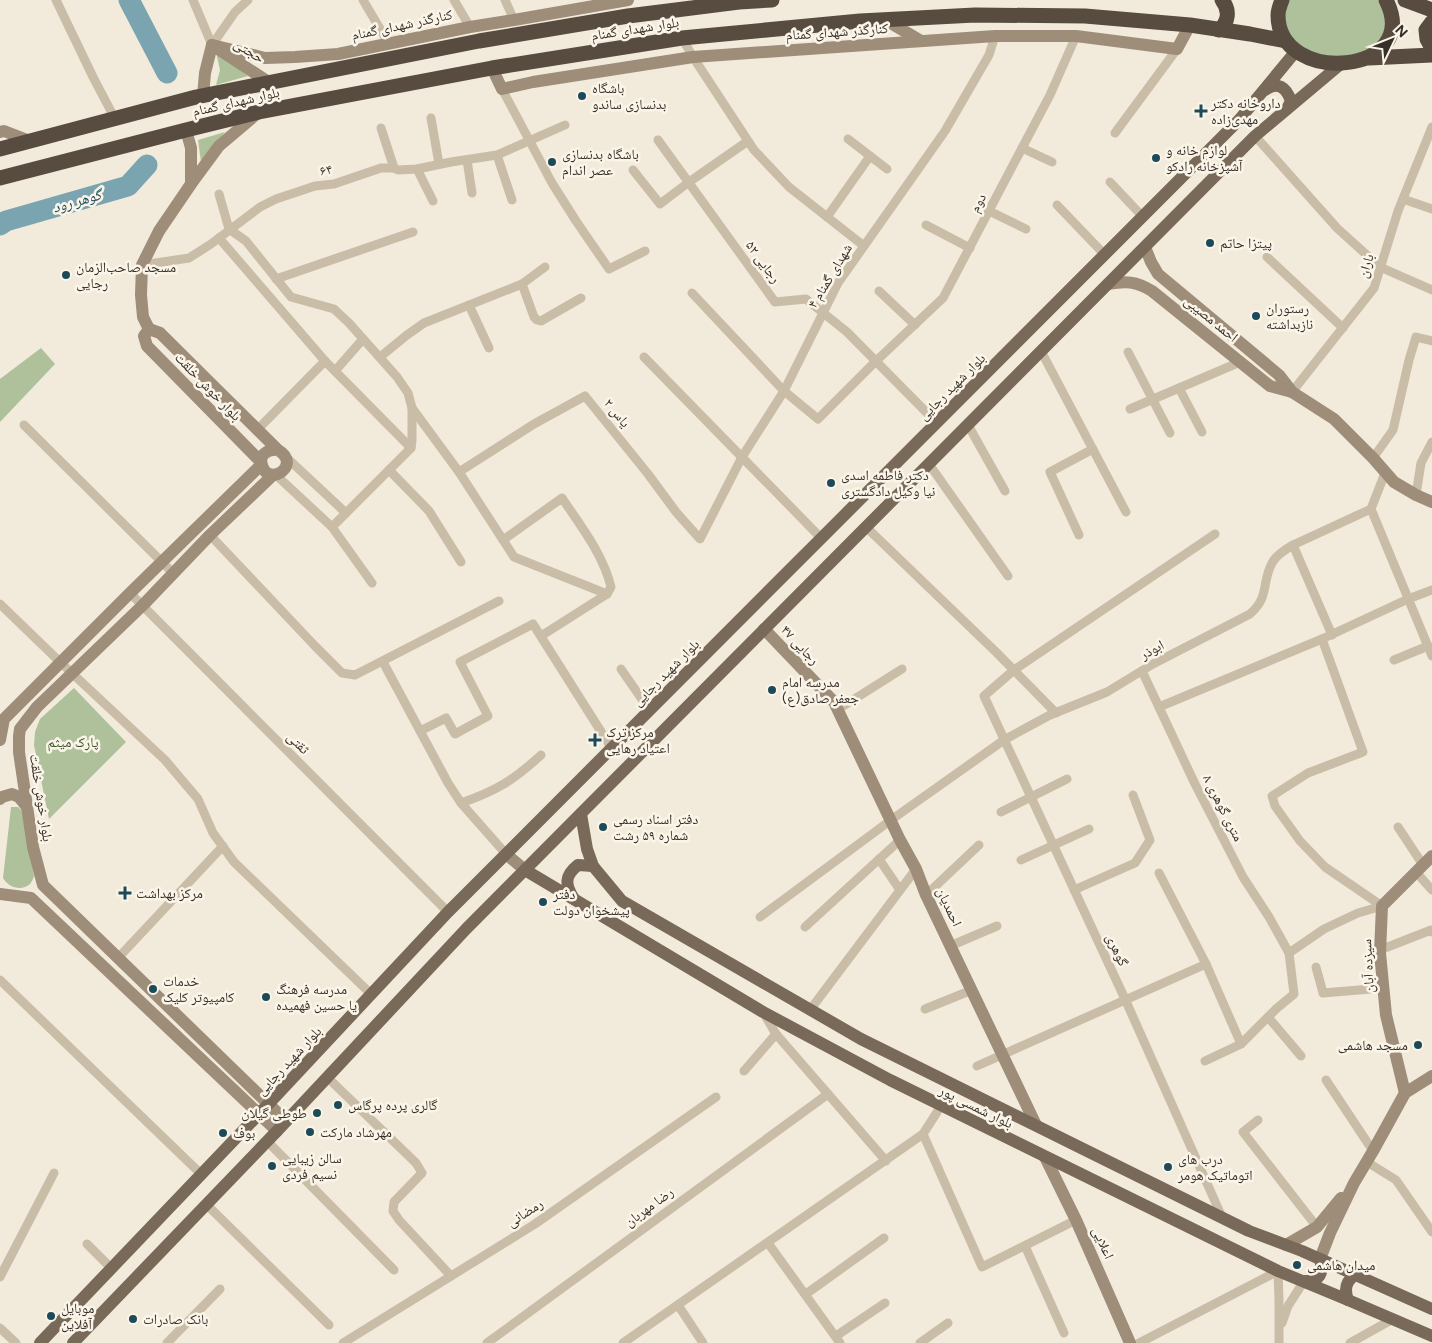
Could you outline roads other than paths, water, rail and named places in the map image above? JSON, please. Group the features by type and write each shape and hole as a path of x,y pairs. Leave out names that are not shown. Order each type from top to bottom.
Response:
{"highway":[{"name":"بلوار شهدای گمنام","path":"0,149 203,96 479,41 628,16 739,2 772,0"},
{"path":"1219,30 1228,18 1227,7 1222,0"},
{"path":"1282,0 1278,13 1279,28 1291,46"},
{"path":"1367,58 1379,51 1388,39 1393,25 1391,10 1386,0"},
{"path":"1405,0 1432,10"},
{"name":"بلوار شهدای گمنام","path":"0,178 259,112 492,68 682,38 884,19 975,15 1085,16 1190,25 1219,30 1291,46 1308,58 1331,64 1355,62 1367,58 1432,55"},
{"path":"1432,22 1426,30 1427,39 1432,48"}],"main road":[{"name":"بلوار شهید رجایی","path":"40,1343 260,1114 448,912 1240,120 1263,91 1291,46"},
{"path":"73,1343 267,1142 467,928 1255,136 1342,63"},
{"path":"1263,91 1271,86 1280,86 1288,92 1291,101 1287,109"},
{"name":"بلوار شمسی پور","path":"581,814 587,849 593,866 622,902 861,1039 1249,1230 1429,1304"},
{"path":"574,900 568,889 567,879 572,870 578,865 593,866"},
{"name":"بلوار شمسی پور","path":"525,870 763,1012 941,1106 1278,1271 1432,1336"},
{"path":"1304,1281 1311,1282 1321,1273 1323,1268 1320,1259"},
{"path":"1348,1300 1345,1288 1355,1275"}],"street":[{"path":"56,0 115,119"},
{"name":"حجتی","path":"193,0 212,45 270,83"},
{"path":"235,12 238,0"},
{"path":"212,45 235,12 248,0"},
{"path":"363,0 389,44"},
{"path":"454,0 470,27"},
{"path":"505,0 514,20"},
{"name":"کنارگذر شهدای گمنام","path":"212,45 265,58 338,54 470,27 628,0"},
{"path":"884,19 921,41"},
{"path":"1115,133 1177,49 1190,25"},
{"path":"426,36 428,52"},
{"name":"کنارگذر شهدای گمنام","path":"502,89 533,82 693,57 996,36 1076,36 1177,49"},
{"name":"شهدای گمنام ۴","path":"700,539 742,457 784,391 838,283 946,131 989,55 996,36"},
{"name":"دوم","path":"784,391 818,419 875,362 944,298 1050,95 1076,36"},
{"path":"682,38 754,150 789,187 864,246"},
{"name":"حجتی","path":"203,96 205,73 212,45"},
{"path":"310,75 338,54"},
{"path":"492,68 552,183 609,268 646,251"},
{"name":"بلوار خوش خلقت","path":"259,112 219,146 190,184 159,231 142,264 143,317 149,330 160,333 282,453"},
{"path":"430,118 439,164"},
{"name":"۶۴","path":"142,264 189,258 211,244 260,206 314,186 334,184 381,168 394,168 398,170 417,169 497,155 565,125"},
{"name":"باران","path":"1292,392 1374,288 1403,199 1432,127"},
{"path":"381,128 394,168"},
{"path":"186,130 191,148 190,184"},
{"path":"0,132 4,131 30,141"},
{"path":"1255,136 1337,228 1380,267 1432,290"},
{"path":"848,139 888,169"},
{"name":"رجایی ۵۲","path":"658,140 775,302 806,299 847,332 937,423"},
{"path":"633,170 660,204 748,141"},
{"path":"1022,148 1052,162"},
{"path":"497,155 512,200"},
{"path":"827,217 870,156"},
{"path":"467,160 472,193"},
{"path":"417,169 433,202"},
{"path":"1110,182 1143,217"},
{"path":"219,194 229,229 246,242 291,297 334,309 380,357 408,393 412,408 411,448 332,527"},
{"path":"1403,199 1432,209"},
{"path":"1057,205 1105,254"},
{"path":"989,211 1026,229"},
{"path":"926,225 970,248"},
{"path":"276,279 413,232"},
{"path":"219,238 334,371 411,448"},
{"name":"احمد مصیبی","path":"1145,247 1154,268 1162,277 1279,375 1292,392"},
{"path":"1268,257 1343,328"},
{"path":"380,357 424,323 522,284 545,267"},
{"path":"1148,289 1153,280 1162,277"},
{"name":"احمد مصیبی","path":"1108,284 1123,282 1141,284 1270,386 1292,392 1334,419 1394,482 1432,502"},
{"path":"522,284 534,317 537,320 542,321 581,298"},
{"path":"879,291 915,325"},
{"path":"692,293 784,391"},
{"path":"279,308 291,297"},
{"path":"469,305 489,348"},
{"name":"بلوار خوش خلقت","path":"149,330 144,336 147,346 261,464"},
{"path":"1373,458 1393,430 1416,337 1432,341"},
{"path":"334,371 363,339"},
{"path":"1041,351 1126,512"},
{"path":"1128,352 1170,433"},
{"path":"644,357 822,539"},
{"path":"258,429 325,361"},
{"path":"1130,409 1240,362"},
{"path":"1179,388 1202,432"},
{"name":"یاس ۲","path":"459,472 534,424 585,396 676,512 700,539"},
{"path":"412,408 459,472 514,557 607,594"},
{"path":"24,425 173,573"},
{"path":"968,425 1006,491"},
{"path":"1416,495 1422,463 1432,442"},
{"path":"0,740 2,718 261,464 262,456 266,451 272,449 282,453 346,513"},
{"path":"1079,535 1050,472 1092,449"},
{"path":"275,475 282,472 287,462 282,453"},
{"path":"261,464 268,473 275,475 332,527 372,583"},
{"path":"929,464 1008,576"},
{"path":"389,470 429,512 461,562"},
{"path":"1385,473 1371,509 1432,656"},
{"name":"بلوار خوش خلقت","path":"275,475 210,536 143,605 37,707 20,729 18,736 33,847 43,885 286,1121"},
{"path":"503,540 562,498 602,560 609,576 611,587 607,594 541,636"},
{"name":"ابوذر","path":"760,917 891,820 1004,740 1056,713 1107,692 1142,671 1250,614 1264,596 1266,579 1272,561 1293,544 1371,509"},
{"path":"866,527 1056,713"},
{"path":"1014,670 1216,534"},
{"path":"210,536 342,673 356,675 499,601"},
{"path":"1293,544 1332,634"},
{"path":"1159,707 1322,639 1408,598 1432,590"},
{"name":"ثقتی","path":"130,592 448,912"},
{"path":"0,604 165,760 198,798 214,834 234,862 371,994"},
{"path":"420,732 446,718 455,734 488,716 460,662 533,624 612,749"},
{"name":"رجایی ۴۷","path":"764,629 836,706"},
{"path":"1322,639 1363,752 1308,773 1272,796 1274,806 1300,841 1325,867 1382,906"},
{"path":"1394,660 1428,646"},
{"path":"383,662 420,732 461,803 506,854 525,870"},
{"path":"621,669 650,711"},
{"path":"836,706 902,670"},
{"name":"گوهری","path":"1014,670 984,696 1125,999 1222,1217"},
{"name":"۸ متری گوهری","path":"1142,671 1195,784 1243,877 1269,917 1289,953"},
{"name":"احمدیان","path":"836,706 900,840 916,869 926,895 1036,1125"},
{"path":"461,803 484,795 504,784 524,771 541,755"},
{"path":"1001,812 1067,779"},
{"path":"0,798 12,794 19,797 27,807"},
{"path":"1074,890 1135,863 1150,840 1132,795"},
{"path":"1398,827 1424,864 1432,890"},
{"path":"1021,860 1089,829"},
{"path":"805,927 900,840"},
{"path":"926,895 979,845"},
{"path":"118,958 223,846"},
{"path":"879,859 900,890"},
{"path":"1206,1061 1241,1044 1294,994 1289,953 1324,929 1358,913 1382,906 1424,864"},
{"path":"810,1010 916,869"},
{"path":"1160,873 1206,964 1241,1044"},
{"path":"32,898 43,885"},
{"path":"0,894 32,898 277,1131"},
{"name":"سیزده آبان","path":"1382,906 1380,950 1386,1014 1405,1093"},
{"path":"950,946 997,926"},
{"path":"1380,950 1431,930 1432,932"},
{"path":"977,1066 1206,964"},
{"path":"1316,966 1323,993 1383,988"},
{"path":"0,980 201,1174"},
{"path":"925,1009 972,990"},
{"path":"763,1012 776,1034 886,1161"},
{"path":"1268,1017 1301,1056"},
{"path":"744,1071 776,1034"},
{"path":"327,1077 416,1163 422,1173 394,1202 394,1211 399,1220 451,1276"},
{"path":"1320,1259 1354,1183 1405,1093 1431,1079"},
{"path":"1326,1080 1370,1156 1396,1180 1432,1232"},
{"name":"رضا مهربان","path":"488,1343 828,1094"},
{"name":"رمضانی","path":"342,1343 535,1224 716,1097"},
{"path":"623,1343 923,1134 941,1106"},
{"path":"1258,1120 1243,1132 1317,1227"},
{"path":"923,1134 982,1267 1076,1220"},
{"path":"267,1142 394,1270"},
{"name":"اعلایی","path":"1044,1157 1076,1220 1130,1343"},
{"path":"0,1277 54,1173"},
{"path":"1286,1245 1317,1227 1354,1183"},
{"path":"206,1204 329,1325"},
{"path":"806,1294 884,1238"},
{"path":"768,1243 838,1340 885,1302"},
{"path":"88,1244 111,1268"},
{"path":"1024,1246 1064,1332"},
{"path":"1139,1343 1278,1271 1279,1343"},
{"path":"1279,1330 1288,1306 1304,1281"},
{"path":"168,1343 220,1289"},
{"path":"678,1305 703,1343"},
{"path":"1350,1343 1393,1319"},
{"path":"920,1343 948,1322"},
{"path":"0,1328 16,1343"}],"waterway":[{"name":"گوهر رود","path":"129,0 167,73"},
{"name":"گوهر رود","path":"0,225 6,221 128,186 147,165"}],"place":[{"name":"باشگاه بدنسازی ساندو","path":"582,96"},
{"name":"داروخانه دکتر مهدی‌زاده","path":"1201,111"},
{"name":"لوازم خانه و آشپزخانه رادکو","path":"1156,158"},
{"name":"باشگاه بدنسازی عصر اندام","path":"552,162"},
{"name":"پیتزا حاتم","path":"1210,243"},
{"name":"مسجد صاحب‌الزمان رجایی","path":"66,275"},
{"name":"رستوران نازبداشته","path":"1256,316"},
{"name":"دکتر فاطمه اسدی نیا وکیل دادگستری","path":"831,483"},
{"name":"مدرسه امام جعفر صادق(ع)","path":"772,690"},
{"name":"مرکز ترک اعتیاد رهایی","path":"595,740"},
{"name":"دفتر اسناد رسمی شماره ۵۹ رشت","path":"603,827"},
{"name":"مرکز بهداشت","path":"125,893"},
{"name":"دفتر پیشخوان دولت","path":"543,902"},
{"name":"خدمات کامپیوتر کلیک","path":"153,989"},
{"name":"مدرسه فرهنگ یا حسین فهمیده","path":"266,997"},
{"name":"مسجد هاشمی","path":"1418,1045"},
{"name":"گالری پرده پرگاس","path":"338,1105"},
{"name":"طوطی گیلان","path":"317,1113"},
{"name":"مهرشاد مارکت","path":"310,1132"},
{"name":"بوف","path":"223,1133"},
{"name":"سالن زیبایی نسیم فردی","path":"272,1166"},
{"name":"درب های اتوماتیک هومر","path":"1168,1167"},
{"name":"میدان هاشمی","path":"1297,1265"},
{"name":"موبایل آفلاین","path":"51,1316"},
{"name":"بانک صادرات","path":"133,1319"}],"park label":[{"name":"پارک میثم","path":"73,742"}]}
